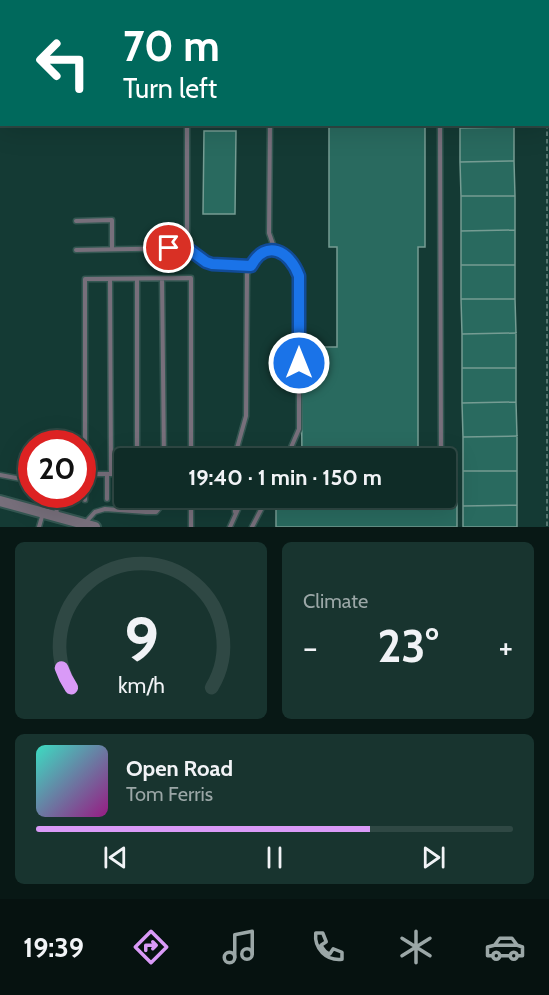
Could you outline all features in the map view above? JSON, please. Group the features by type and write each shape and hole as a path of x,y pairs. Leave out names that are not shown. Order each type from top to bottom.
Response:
{"street":[{"path":"0,501 89,525"}],"lane":[{"path":"187,126 187,248"},
{"path":"270,126 269,233 275,250"},
{"path":"440,126 441,448"},
{"path":"76,221 112,220 112,249"},
{"path":"76,250 187,248 206,262 251,266"},
{"path":"237,448 246,416 245,290 247,274 254,261 268,251 275,250 285,253 295,265 299,276 299,429 291,448"},
{"path":"85,430 85,279 191,278 191,448"},
{"path":"107,499 110,279"},
{"path":"136,448 137,279"},
{"path":"162,279 164,448"},
{"path":"96,474 114,474"},
{"path":"0,475 18,478"},
{"path":"56,508 57,517"},
{"path":"146,512 151,508"},
{"path":"89,525 95,512 105,509 156,512 159,508"},
{"path":"191,508 191,527"},
{"path":"236,508 236,515"},
{"path":"230,527 239,508"},
{"path":"252,527 262,508"},
{"path":"39,527 43,513"}],"path":[{"path":"547,126 547,527"}],"building":[{"path":"329,126 425,126 425,247 418,247 418,448 302,448 301,347 337,347 337,247 329,247"},
{"path":"460,126 514,126 514,127 460,128"},
{"path":"514,127 514,161 460,162 460,128"},
{"path":"204,131 236,131 235,214 203,214"},
{"path":"514,161 515,196 461,196 460,162"},
{"path":"461,196 515,196 515,230 461,231"},
{"path":"515,230 515,265 461,265 461,231"},
{"path":"461,265 515,265 515,299 461,299"},
{"path":"461,299 515,299 516,333 462,334"},
{"path":"516,333 516,368 462,368 462,334"},
{"path":"462,368 516,368 516,402 462,403"},
{"path":"516,402 517,436 463,437 462,403"},
{"path":"517,436 517,471 463,471 463,437"},
{"path":"463,471 517,471 517,505 463,506"},
{"path":"457,493 457,527 276,527 276,508 456,508"},
{"path":"517,505 517,527 463,527 463,506"}],"route":[{"path":"169,248 187,248 212,264 251,266 268,251 275,250 285,253 295,265 299,276 299,363"}]}
